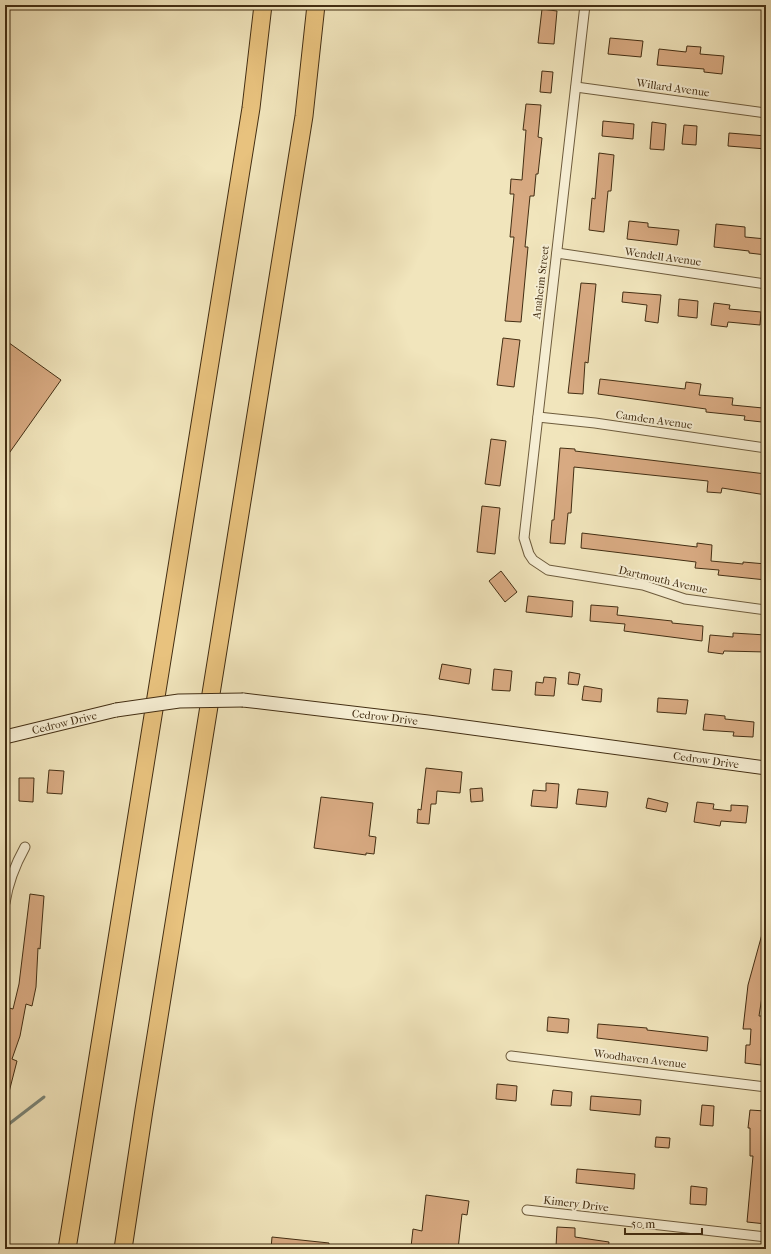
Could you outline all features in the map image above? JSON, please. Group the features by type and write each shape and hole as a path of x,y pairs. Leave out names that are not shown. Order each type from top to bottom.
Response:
{"highway":[{"path":"67,1249 250,116 263,5"},
{"path":"123,1249 146,1094 302,124 316,5"}],"street":[{"name":"Anaheim Street","path":"533,560 528,554 524,538 585,5"},
{"name":"Willard Avenue","path":"576,87 766,113"},
{"name":"Wendell Avenue","path":"557,253 766,284"},
{"name":"Camden Avenue","path":"538,417 595,423 766,448"},
{"name":"Dartmouth Avenue","path":"533,560 548,570 643,585 685,599 766,610"},
{"name":"Cedrow Drive","path":"5,737 116,710 179,701 243,700 444,724 766,768"},
{"path":"5,903 9,883 16,863 25,847"},
{"name":"Woodhaven Avenue","path":"511,1056 766,1087"},
{"name":"Kimery Drive","path":"527,1210 766,1237"}],"building":[{"path":"542,9 557,11 554,44 538,43"},
{"path":"610,38 643,41 641,57 608,54"},
{"path":"687,46 701,47 700,54 724,56 722,74 704,72 704,69 657,65 659,49 686,52"},
{"path":"542,71 553,72 551,93 540,92"},
{"path":"526,104 541,105 538,137 542,138 534,196 530,196 525,247 528,247 521,322 505,321 514,237 510,237 514,194 510,194 511,179 522,180 526,130 523,130"},
{"path":"603,121 634,124 633,139 602,136"},
{"path":"652,122 666,124 664,150 650,149"},
{"path":"684,125 697,126 696,145 682,144"},
{"path":"729,133 766,136 766,149 728,146"},
{"path":"599,153 614,155 611,191 608,191 604,232 589,230 592,198 595,199"},
{"path":"629,221 648,223 648,227 679,230 677,245 627,239"},
{"path":"716,224 745,227 745,237 766,239 766,255 749,253 749,251 714,247"},
{"path":"581,283 596,284 588,363 585,362 583,394 568,393"},
{"path":"623,292 661,295 658,323 645,321 647,305 622,302"},
{"path":"679,299 698,301 697,318 678,316"},
{"path":"714,303 730,305 729,309 761,312 760,325 728,322 727,327 711,325"},
{"path":"503,338 520,340 514,387 497,385"},
{"path":"5,340 61,380 5,459"},
{"path":"600,379 685,389 686,382 701,384 699,395 733,398 732,405 763,408 762,422 744,420 745,416 706,412 706,409 598,394"},
{"path":"491,439 506,441 500,486 485,484"},
{"path":"560,448 766,474 766,495 722,488 721,493 707,492 708,481 574,467 571,513 568,513 565,544 550,543 552,520 554,520"},
{"path":"482,506 500,508 495,554 477,552"},
{"path":"582,533 697,547 697,543 712,545 711,561 743,564 743,562 766,564 766,580 718,575 719,570 695,568 696,562 581,548"},
{"path":"501,571 517,592 505,602 489,581"},
{"path":"528,596 573,601 572,617 526,612"},
{"path":"591,605 618,607 617,615 703,626 702,641 624,631 625,624 590,621"},
{"path":"733,633 766,635 766,652 724,651 723,654 708,652 710,635 733,637"},
{"path":"442,664 471,669 469,684 439,679"},
{"path":"494,669 512,671 510,691 492,690"},
{"path":"569,672 580,674 578,685 568,684"},
{"path":"544,677 556,678 554,696 535,695 536,682 543,683"},
{"path":"584,686 602,689 601,702 582,700"},
{"path":"658,698 688,700 686,714 657,712"},
{"path":"705,714 725,716 725,719 754,722 753,737 733,736 734,732 703,730"},
{"path":"426,768 462,772 460,793 437,791 436,804 431,804 429,824 417,823 418,809 421,810"},
{"path":"49,770 64,771 62,794 47,793"},
{"path":"19,778 34,778 33,802 19,801"},
{"path":"546,783 559,784 557,808 531,806 533,790 546,791"},
{"path":"482,788 483,801 471,802 470,789"},
{"path":"578,789 608,792 606,807 576,804"},
{"path":"321,797 373,803 369,836 376,837 374,854 366,853 366,855 314,848"},
{"path":"648,798 668,803 666,812 646,808"},
{"path":"697,802 714,804 713,809 731,811 731,805 748,806 746,823 721,821 720,826 694,822"},
{"path":"30,894 44,896 40,949 38,948 36,987 32,1006 26,1004 20,1036 12,1059 17,1061 8,1096 5,1096 5,1030 9,1008 13,1009 19,984"},
{"path":"764,927 766,927 766,971 759,1016 764,1016 761,1065 745,1063 746,1045 750,1045 751,1029 743,1029 748,985"},
{"path":"548,1017 569,1019 568,1033 547,1031"},
{"path":"598,1024 647,1028 647,1030 708,1037 707,1051 597,1038"},
{"path":"497,1084 517,1086 516,1101 496,1099"},
{"path":"553,1090 572,1092 571,1106 551,1105"},
{"path":"591,1096 641,1100 640,1115 590,1110"},
{"path":"702,1105 714,1106 713,1126 700,1125"},
{"path":"750,1110 765,1111 762,1137 764,1137 765,1169 762,1199 766,1199 766,1224 747,1222 753,1156 750,1156 750,1128 748,1128"},
{"path":"656,1137 670,1138 669,1148 655,1147"},
{"path":"577,1169 635,1174 634,1189 576,1183"},
{"path":"691,1186 707,1188 706,1205 690,1204"},
{"path":"426,1195 469,1201 467,1215 462,1214 458,1249 411,1247 413,1229 422,1231"},
{"path":"557,1227 575,1228 575,1237 609,1242 608,1249 556,1247"},
{"path":"272,1237 329,1243 329,1249 271,1249"}],"waterway":[{"path":"5,1127 44,1097"}]}
